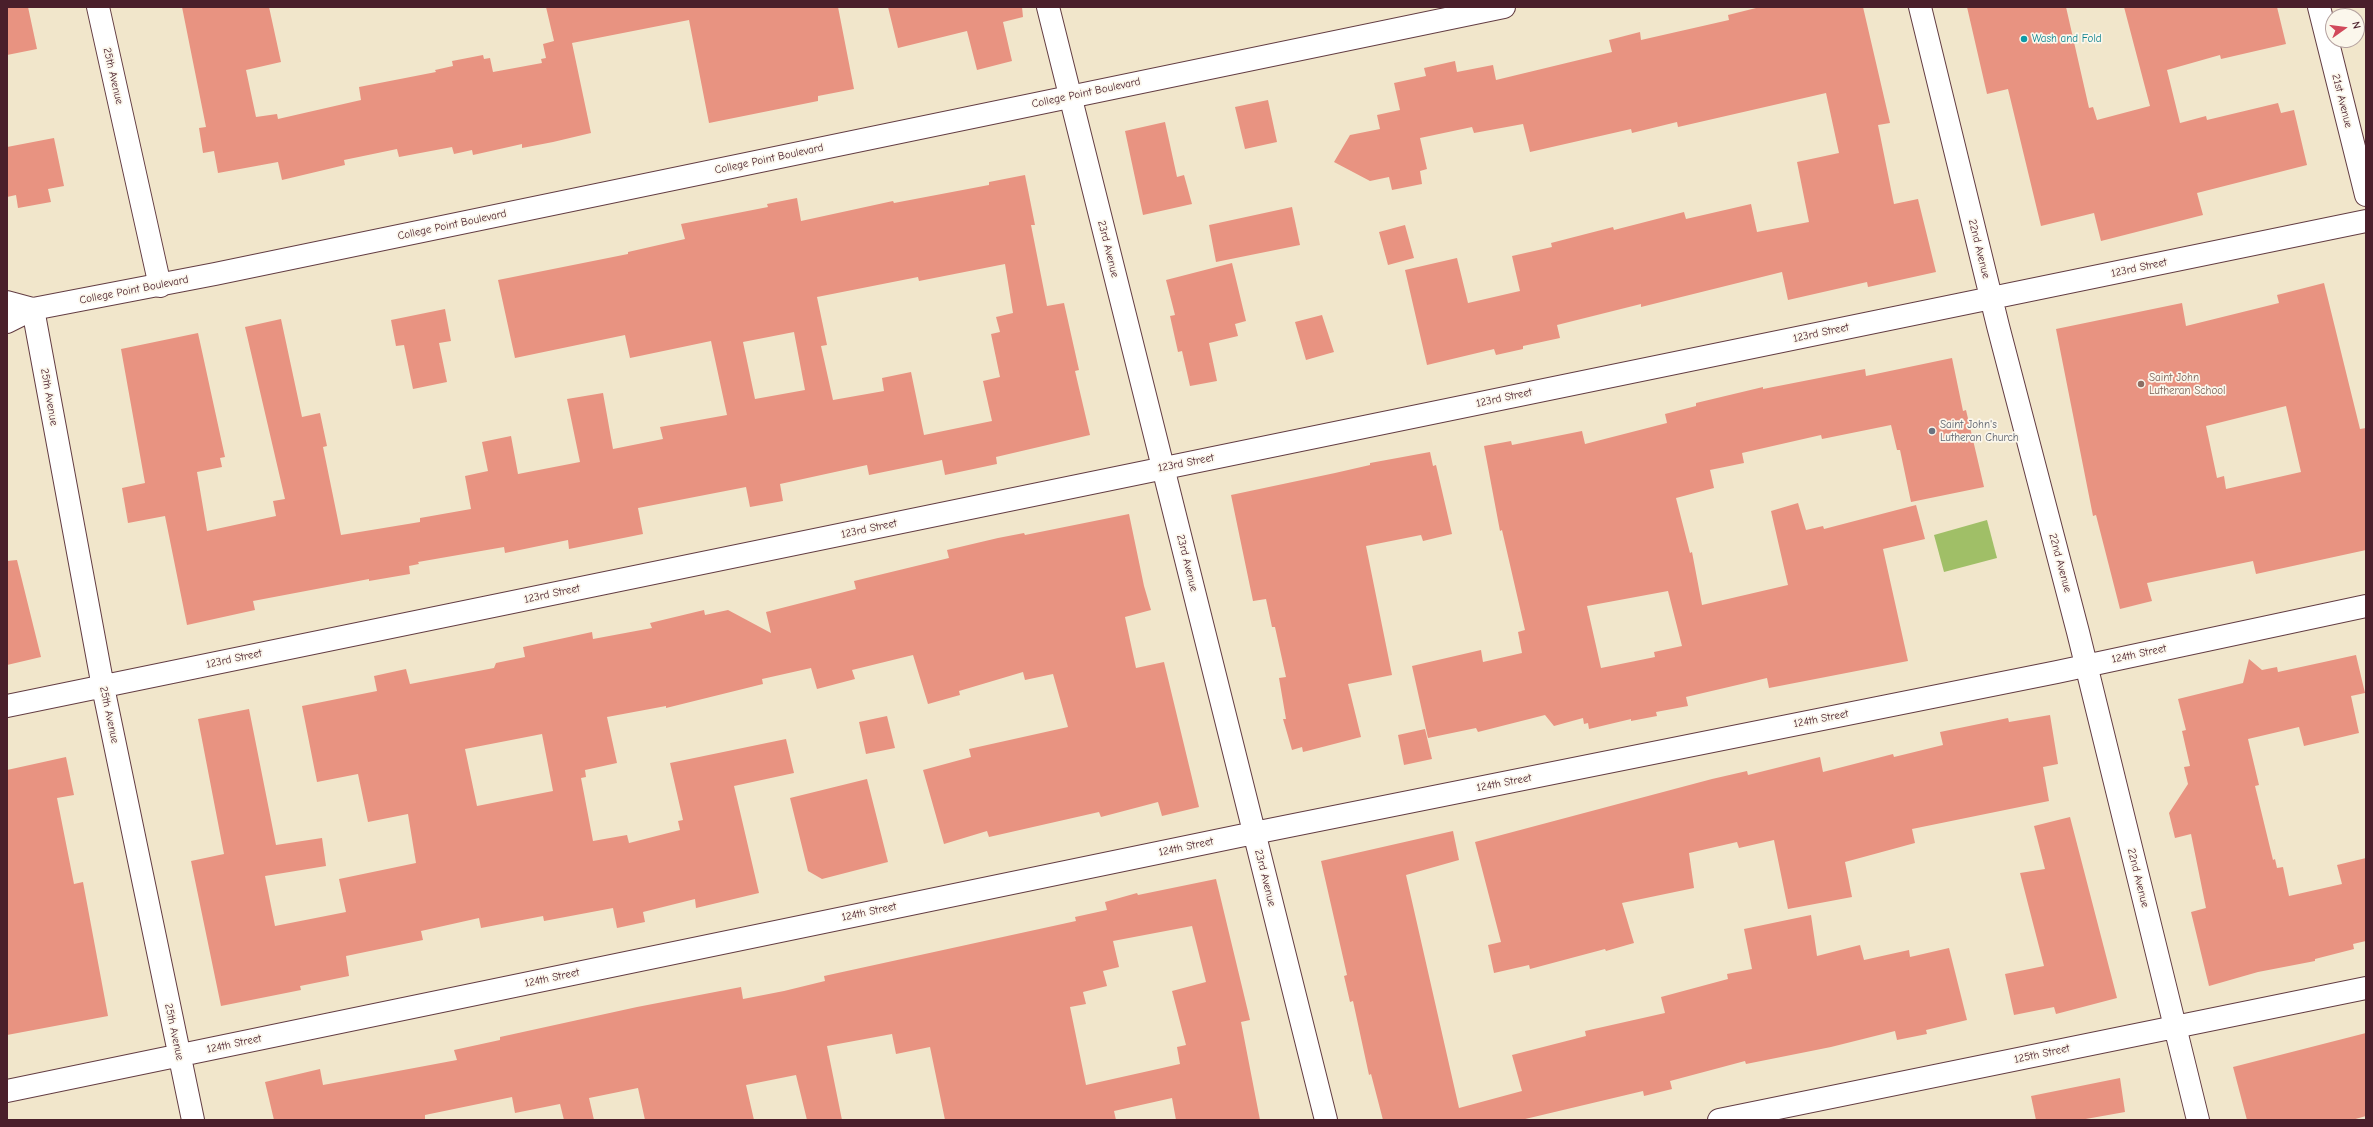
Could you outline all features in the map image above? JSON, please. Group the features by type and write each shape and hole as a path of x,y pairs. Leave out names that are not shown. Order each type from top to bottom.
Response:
{"street":[{"name":"25th Avenue","path":"98,7 160,286"},
{"name":"23rd Avenue","path":"1048,7 1326,1120"},
{"name":"College Point Boulevard","path":"7,322 33,309 160,286 1504,7"},
{"name":"22nd Avenue","path":"1920,7 1992,299 2086,665 2198,1120"},
{"name":"21st Avenue","path":"2319,7 2366,195"},
{"name":"123rd Street","path":"7,706 2366,221"},
{"name":"College Point Boulevard","path":"7,302 33,309"},
{"name":"25th Avenue","path":"33,309 103,687 193,1120"},
{"name":"124th Street","path":"7,1091 1254,833 2086,665 2366,606"},
{"name":"125th Street","path":"1719,1120 2366,988"}],"green space":[{"path":"1987,520 1997,558 1944,572 1934,535"}],"building":[{"path":"7,7 28,7 37,49 7,55"},
{"path":"182,7 269,7 281,62 246,70 256,117 277,114 278,119 361,100 359,87 436,72 435,70 453,66 452,61 483,55 484,59 490,58 493,72 542,63 541,59 546,58 543,44 554,41 546,7 838,7 854,89 818,96 818,101 709,123 689,20 572,43 591,133 522,148 522,144 473,155 472,150 454,154 452,147 399,157 397,149 344,160 345,165 282,180 278,162 218,173 214,151 203,153 199,128 206,127"},
{"path":"888,7 1022,7 1023,17 1003,22 1012,61 977,70 967,31 898,48"},
{"path":"1760,7 1863,7 1890,123 1878,125 1894,204 1918,199 1936,272 1868,287 1867,282 1788,300 1782,272 1641,307 1641,304 1557,325 1560,338 1523,346 1523,349 1496,355 1494,349 1427,365 1405,270 1457,258 1468,303 1520,291 1512,256 1552,247 1551,243 1613,227 1614,230 1684,212 1686,219 1751,204 1757,232 1809,222 1797,162 1839,153 1826,93 1678,127 1677,122 1632,133 1631,129 1530,152 1523,124 1474,133 1472,127 1420,138 1427,169 1420,171 1422,184 1392,190 1389,177 1370,181 1334,162 1350,135 1380,129 1377,115 1400,110 1394,83 1426,76 1424,68 1455,61 1457,72 1493,65 1496,80 1612,52 1609,40 1640,32 1641,40 1729,20 1728,15"},
{"path":"1967,7 2066,7 2089,108 2093,107 2097,120 2150,106 2124,7 2277,7 2286,44 2221,59 2220,55 2167,70 2180,123 2206,116 2207,120 2278,103 2281,113 2294,110 2307,165 2197,193 2203,215 2101,241 2094,213 2041,226 2008,89 1987,94"},
{"path":"1268,100 1277,142 1245,149 1235,107"},
{"path":"1165,122 1177,177 1184,175 1192,204 1143,215 1125,131"},
{"path":"54,138 64,186 48,189 51,202 18,208 16,195 7,197 7,147"},
{"path":"1025,175 1035,225 1031,225 1047,306 1064,303 1079,370 1075,371 1090,435 996,457 997,464 945,475 942,460 869,475 867,465 780,484 783,501 750,507 746,487 638,508 643,534 569,549 568,540 505,553 504,547 418,562 419,564 409,566 410,574 369,581 369,579 253,601 255,610 187,625 165,516 128,523 122,488 145,483 121,349 198,333 225,457 220,458 222,467 197,472 207,531 276,516 273,501 285,499 245,327 281,319 302,417 320,413 327,446 323,447 341,535 420,522 420,518 471,509 465,476 488,471 482,442 511,436 518,474 580,462 567,399 603,393 613,449 663,439 660,427 727,415 711,341 630,358 625,335 515,358 498,280 628,254 628,252 685,239 681,224 768,207 767,204 797,198 801,221 893,201 894,203 989,185 989,182","holes":["1005,264 1013,313 996,317 1000,332 991,334 1000,377 983,381 992,421 924,435 911,372 882,378 884,391 833,400 821,346 827,345 817,297 918,277 919,281","794,332 805,390 755,399 743,342"]},
{"path":"1292,207 1300,245 1216,262 1209,225"},
{"path":"1405,225 1414,258 1388,265 1379,232"},
{"path":"1232,263 1246,321 1235,324 1238,336 1209,343 1217,381 1190,386 1182,351 1178,352 1170,316 1175,315 1166,280"},
{"path":"2324,283 2360,429 2366,428 2366,550 2256,574 2253,561 2147,583 2152,601 2120,609 2096,515 2093,516 2056,329 2182,303 2186,326 2279,303 2277,295","holes":["2286,406 2301,472 2226,489 2224,476 2217,478 2206,426"]},
{"path":"445,309 451,341 439,343 447,382 413,389 404,345 396,346 391,320"},
{"path":"1322,315 1334,352 1306,360 1295,322"},
{"path":"1952,358 1963,411 1966,410 1984,487 1911,502 1900,450 1897,450 1891,425 1822,439 1821,435 1742,453 1744,463 1710,470 1714,488 1676,498 1690,553 1692,552 1702,605 1788,585 1771,511 1798,503 1806,530 1823,526 1824,529 1916,505 1925,539 1883,549 1908,661 1769,688 1767,678 1686,697 1688,706 1656,712 1657,716 1631,721 1631,719 1589,729 1588,723 1584,724 1583,718 1554,726 1545,715 1478,732 1476,728 1428,738 1412,666 1481,650 1483,662 1522,653 1518,632 1525,630 1502,530 1500,531 1484,446 1511,441 1512,445 1582,431 1585,444 1667,423 1665,414 1696,406 1696,403 1763,387 1763,389 1865,369 1866,376","holes":["1668,591 1682,646 1654,652 1655,657 1601,668 1587,606"]},
{"path":"1430,452 1433,466 1436,465 1452,534 1423,541 1421,535 1366,546 1392,675 1348,684 1361,737 1303,752 1302,747 1292,750 1283,719 1286,719 1279,678 1286,677 1275,627 1272,627 1266,599 1253,601 1231,495 1370,465 1370,463"},
{"path":"1129,514 1144,586 1151,610 1125,617 1136,668 1164,662 1199,807 1162,816 1158,802 1101,817 1099,812 989,837 987,831 944,844 923,770 971,757 969,749 1068,727 1053,674 1025,680 1023,672 959,691 960,695 928,704 913,655 852,670 855,679 817,689 811,668 762,679 763,684 666,708 666,706 607,717 617,763 585,770 586,777 581,778 593,841 627,835 629,843 680,830 678,821 683,820 670,763 786,739 794,773 734,786 759,893 696,908 695,899 643,912 645,922 617,928 613,908 544,921 543,916 481,928 479,918 421,931 423,940 346,956 349,976 300,986 301,990 221,1006 191,861 224,854 198,719 249,709 276,845 322,838 326,866 265,876 275,926 346,912 339,879 416,863 408,814 368,822 358,774 317,782 302,706 377,691 374,676 406,669 410,684 494,668 496,663 525,657 523,647 592,632 593,639 652,628 650,623 704,610 705,615 728,610 771,633 766,612 856,589 854,581 949,558 947,550 1024,533 1025,535","holes":["542,734 553,791 477,806 465,749"]},
{"path":"17,560 41,657 7,665 7,561"},
{"path":"2356,655 2365,693 2351,696 2359,733 2304,746 2299,727 2248,739 2259,785 2255,786 2273,860 2275,859 2277,868 2283,867 2289,896 2342,884 2337,865 2366,858 2366,941 2353,944 2354,949 2315,959 2315,961 2258,972 2209,986 2191,912 2206,908 2191,834 2175,838 2169,813 2188,784 2184,767 2190,766 2182,731 2186,730 2178,699 2243,683 2249,659 2262,670 2277,667 2278,672"},
{"path":"2050,715 2058,764 2043,767 2049,801 1912,829 1915,843 1845,862 1852,897 1788,909 1774,840 1739,848 1737,842 1689,853 1694,888 1622,903 1634,943 1606,951 1605,949 1530,969 1529,965 1494,973 1488,945 1501,942 1475,842 1747,771 1748,775 1820,757 1823,772 1893,754 1894,757 1943,745 1940,732 2008,718 2009,722"},
{"path":"887,716 895,748 866,754 859,722"},
{"path":"1425,729 1432,759 1404,765 1398,735"},
{"path":"66,757 74,795 57,798 74,884 83,882 108,1016 7,1035 7,770"},
{"path":"867,779 888,862 822,879 808,871 790,798"},
{"path":"2070,817 2117,998 2056,1014 2054,1007 2014,1015 2005,974 2044,966 2020,873 2045,869 2034,826"},
{"path":"1453,831 1459,860 1406,875 1459,1108 1522,1091 1512,1055 1586,1036 1585,1031 1665,1013 1661,997 1728,979 1727,974 1752,969 1744,929 1811,915 1817,956 1860,945 1864,960 1909,950 1910,957 1949,948 1967,1020 1926,1030 1927,1034 1897,1040 1895,1031 1831,1047 1746,1064 1745,1061 1670,1081 1672,1089 1644,1096 1643,1091 1521,1120 1383,1120 1371,1074 1369,1075 1353,1001 1350,1002 1344,976 1347,975 1321,861"},
{"path":"1216,879 1250,1020 1241,1022 1260,1120 1176,1120 1172,1098 1114,1111 1116,1120 945,1120 930,1047 896,1054 892,1034 827,1046 842,1120 807,1120 796,1075 746,1085 754,1120 645,1120 638,1088 589,1098 594,1120 564,1120 560,1104 515,1113 512,1097 425,1115 425,1120 274,1120 265,1082 320,1069 323,1085 457,1060 454,1050 500,1040 500,1037 637,1007 741,987 743,999 784,991 825,981 824,976 1076,921 1075,917 1107,910 1105,902 1137,893 1138,895","holes":["1192,926 1206,982 1172,991 1186,1045 1177,1047 1180,1064 1086,1085 1070,1007 1086,1004 1083,992 1107,986 1103,971 1119,967 1113,941"]},
{"path":"2366,1033 2366,1116 2352,1120 2247,1120 2233,1067"},
{"path":"2120,1078 2125,1112 2080,1120 2036,1120 2031,1096"}],"place":[{"name":"Wash and Fold","path":"2024,39"},
{"name":"Saint John Lutheran School","path":"2141,384"},
{"name":"Saint John's Lutheran Church","path":"1932,431"}]}
